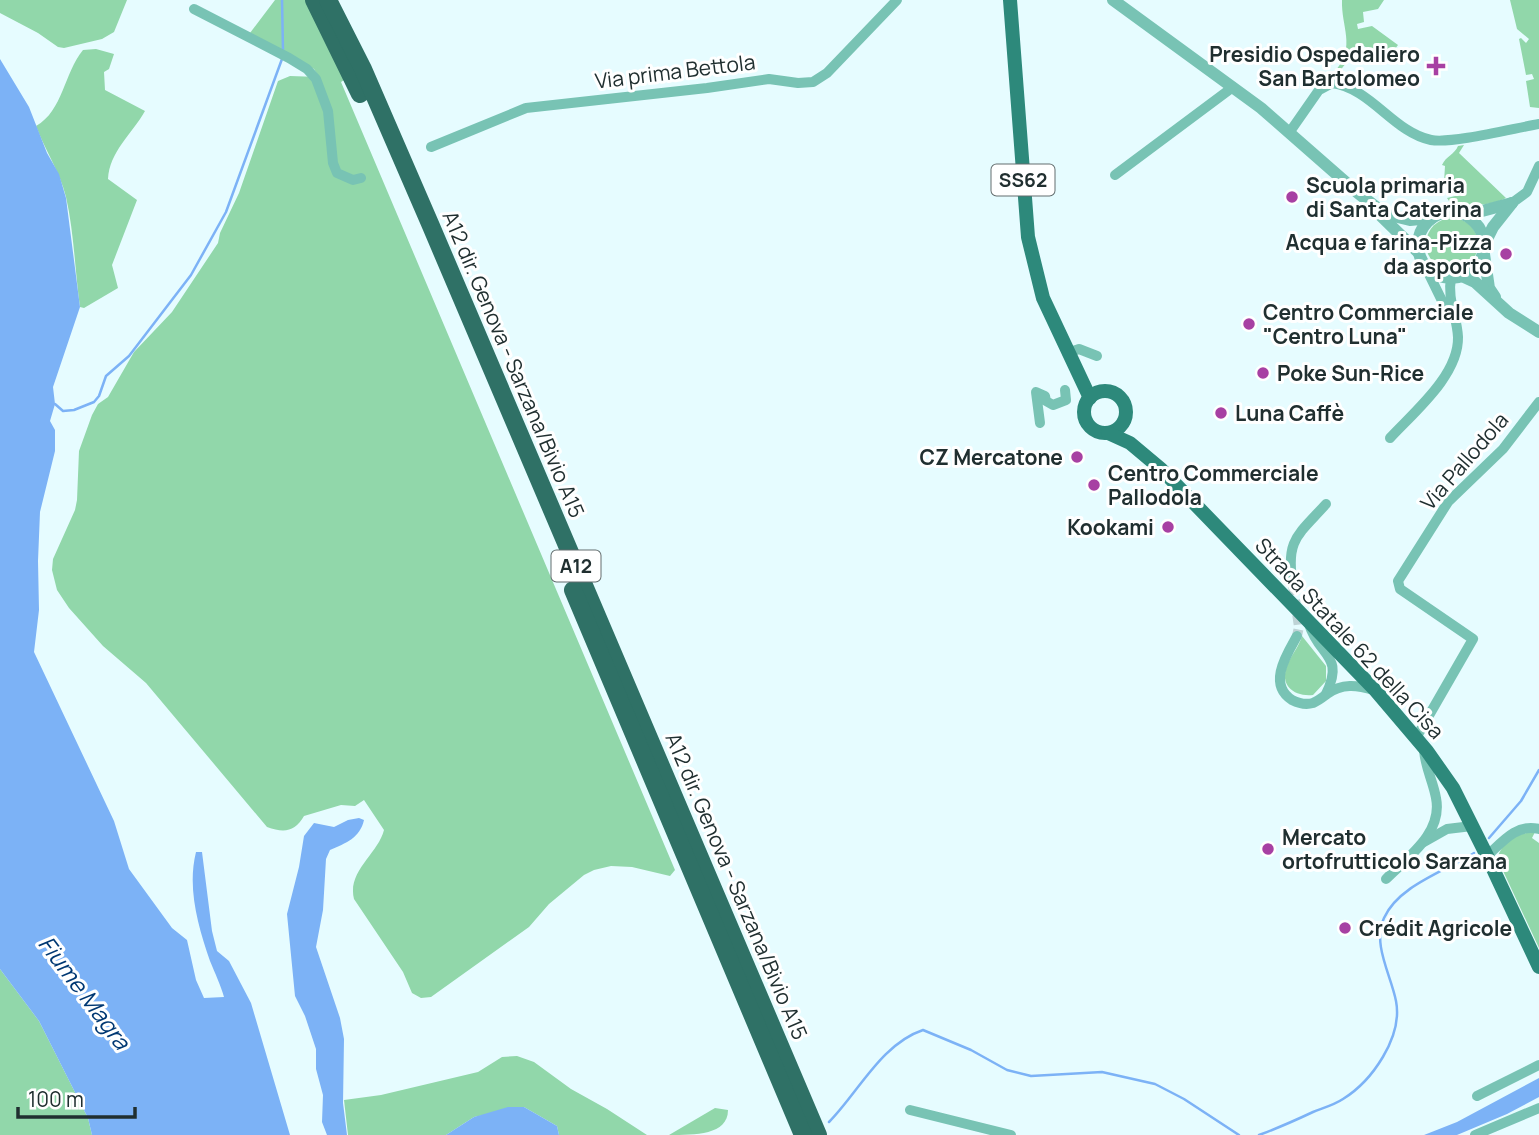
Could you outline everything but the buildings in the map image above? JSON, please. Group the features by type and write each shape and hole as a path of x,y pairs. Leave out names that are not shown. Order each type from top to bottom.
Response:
{"highway":[{"name":"A12","path":"314,0 352,75 415,218 803,1135"},
{"name":"A12 dir. Genova - Sarzana/Bivio A15","path":"328,0 363,69 431,226 818,1135"}],"main road":[{"name":"Strada Statale 62 della Cisa","path":"1010,0 1028,237 1043,298 1090,398 1085,408 1087,423 1096,431 1108,433 1130,443 1161,469"},
{"name":"Strada Statale 62 della Cisa","path":"1067,353 1087,379 1122,400 1126,417 1137,438 1161,469 1339,652 1420,742 1452,788 1539,967"},
{"path":"1090,398 1098,393 1108,392"},
{"path":"1108,433 1121,426 1126,417"}],"street":[{"name":"Via prima Bettola","path":"431,147 526,108 769,79 813,82 827,74 897,0"},
{"path":"1113,0 1262,108 1363,198 1418,253 1458,337"},
{"path":"194,9 307,69 322,92 328,111 333,163 337,173 353,180 361,178"},
{"path":"1289,133 1320,90 1332,83 1353,89 1410,130 1434,141 1539,124"},
{"path":"1115,175 1233,87"},
{"path":"1390,438 1446,376 1458,349 1450,303 1456,277 1478,264 1493,228 1512,203 1527,192 1539,166"},
{"path":"1363,198 1385,214 1410,220 1430,218 1452,211 1482,211 1512,203"},
{"path":"1452,211 1462,213 1478,226 1484,247 1489,288 1509,313"},
{"path":"1418,253 1419,234 1430,218"},
{"path":"1425,266 1441,277 1456,277 1475,282 1509,313 1539,332"},
{"path":"1067,353 1079,349 1097,356"},
{"path":"1040,423 1036,392 1045,396 1046,401 1052,405 1066,400 1065,390"},
{"name":"Via Pallodola","path":"1420,742 1473,639 1400,589 1398,581 1448,502 1503,449 1539,402"},
{"path":"1293,585 1290,552 1295,539 1326,504"},
{"path":"1308,622 1313,637 1332,664 1334,678 1326,695"},
{"path":"1297,636 1282,661 1279,674 1284,694 1302,704 1312,703 1341,686 1363,687 1376,691"},
{"path":"1326,695 1340,678 1342,663 1339,652"},
{"path":"1420,742 1436,796 1437,814 1424,842"},
{"path":"1386,879 1424,842 1447,829 1472,826"},
{"path":"1487,856 1510,834 1523,828 1539,829"},
{"path":"1477,1096 1539,1065"},
{"path":"1475,1135 1539,1108"},
{"path":"910,1110 1011,1135"}],"green space":[{"path":"0,0 127,0 114,32 102,39 64,48 0,13"},
{"path":"275,0 314,0 352,75 341,82 675,870 670,876 632,867 611,866 584,875 549,904 529,927 431,997 421,998 412,993 403,972 354,899 355,880 384,830 364,800 355,806 341,805 304,816 289,830 267,827 146,683 103,646 69,608 57,590 52,570 53,559 75,510 79,451 92,415 98,404 108,397 134,352 172,312 218,243 239,193 278,81 290,76 319,77 314,69 250,33"},
{"path":"1342,0 1384,0 1378,9 1363,12 1364,22 1357,24 1358,29 1372,26 1398,45 1386,61 1361,44 1339,72 1336,70 1342,61 1346,44"},
{"path":"1510,0 1539,0 1539,108 1530,107 1526,81 1534,79 1532,74 1526,75 1519,39 1526,43 1529,39 1517,29"},
{"path":"96,49 114,54 109,69 104,72 105,90 145,111 112,160 109,169 108,179 137,200 112,265 118,288 84,308 80,307 66,197 36,126 52,111 83,50"},
{"path":"1464,145 1459,153 1506,198 1486,204 1451,204 1447,198 1455,196 1455,185 1444,182 1445,166 1442,165 1458,146"},
{"path":"1452,218 1462,220 1470,226 1476,234 1476,254 1470,262 1462,268 1452,270 1442,268 1434,262 1428,254 1426,244 1428,234 1434,226 1442,220"},
{"path":"1302,636 1326,666 1326,681 1313,695 1295,692 1290,689 1285,679 1287,666"},
{"path":"1535,832 1532,838 1539,843 1539,948 1497,858 1503,846 1512,839"},
{"path":"0,969 39,1021 88,1118 92,1135 0,1135"},
{"path":"517,1056 534,1062 571,1089 647,1135 559,1135 557,1126 524,1107 474,1117 446,1135 348,1135 344,1100 381,1095 478,1072 502,1057"},
{"path":"715,1108 728,1110 727,1118 716,1129 699,1134 669,1135"}],"water":[{"name":"Fiume Magra","path":"0,59 29,107 47,153 59,174 66,198 80,307 53,387 55,404 50,421 55,430 55,451 40,512 39,610 34,652 114,821 129,869 172,928 187,940 196,980 204,998 224,997 206,948 195,907 194,866 196,852 202,852 217,951 229,961 251,1003 290,1135 92,1135 88,1118 39,1021 0,969"},
{"path":"359,818 364,820 356,836 330,850 326,859 323,910 316,947 340,1018 344,1039 343,1103 347,1135 327,1135 322,1122 323,1095 316,1069 316,1049 295,996 287,914 304,836 314,823 334,827"},
{"path":"1539,1078 1539,1097 1507,1114 1457,1135 1424,1135 1457,1122"},
{"path":"508,1107 524,1107 557,1126 559,1135 446,1135 474,1117"}],"waterway":[{"path":"282,0 283,50"},
{"path":"55,404 63,411 74,410 94,402 106,376 129,356 191,275 226,212 282,59"},
{"path":"1489,838 1521,801 1539,770"},
{"path":"1259,1135 1340,1101 1374,1070 1390,1043 1397,1015 1396,1001 1381,949 1384,918 1400,896 1474,853"},
{"path":"829,1122 882,1058 908,1037 923,1030 971,1050 1007,1070 1031,1076 1102,1072 1155,1084 1184,1099 1239,1135"}],"tunnel":[{"path":"1293,585 1299,627 1297,636"}],"place":[{"name":"Presidio Ospedaliero San Bartolomeo","path":"1436,66"},
{"name":"Scuola primaria di Santa Caterina","path":"1292,197"},
{"name":"Acqua e farina-Pizza da asporto","path":"1506,254"},
{"name":"Centro Commerciale \"Centro Luna\"","path":"1249,324"},
{"name":"Poke Sun-Rice","path":"1263,373"},
{"name":"Luna Caffè","path":"1221,413"},
{"name":"CZ Mercatone","path":"1077,457"},
{"name":"Centro Commerciale Pallodola","path":"1094,485"},
{"name":"Kookami","path":"1168,527"},
{"name":"Mercato ortofrutticolo Sarzana","path":"1268,849"},
{"name":"Crédit Agricole","path":"1345,928"}]}
